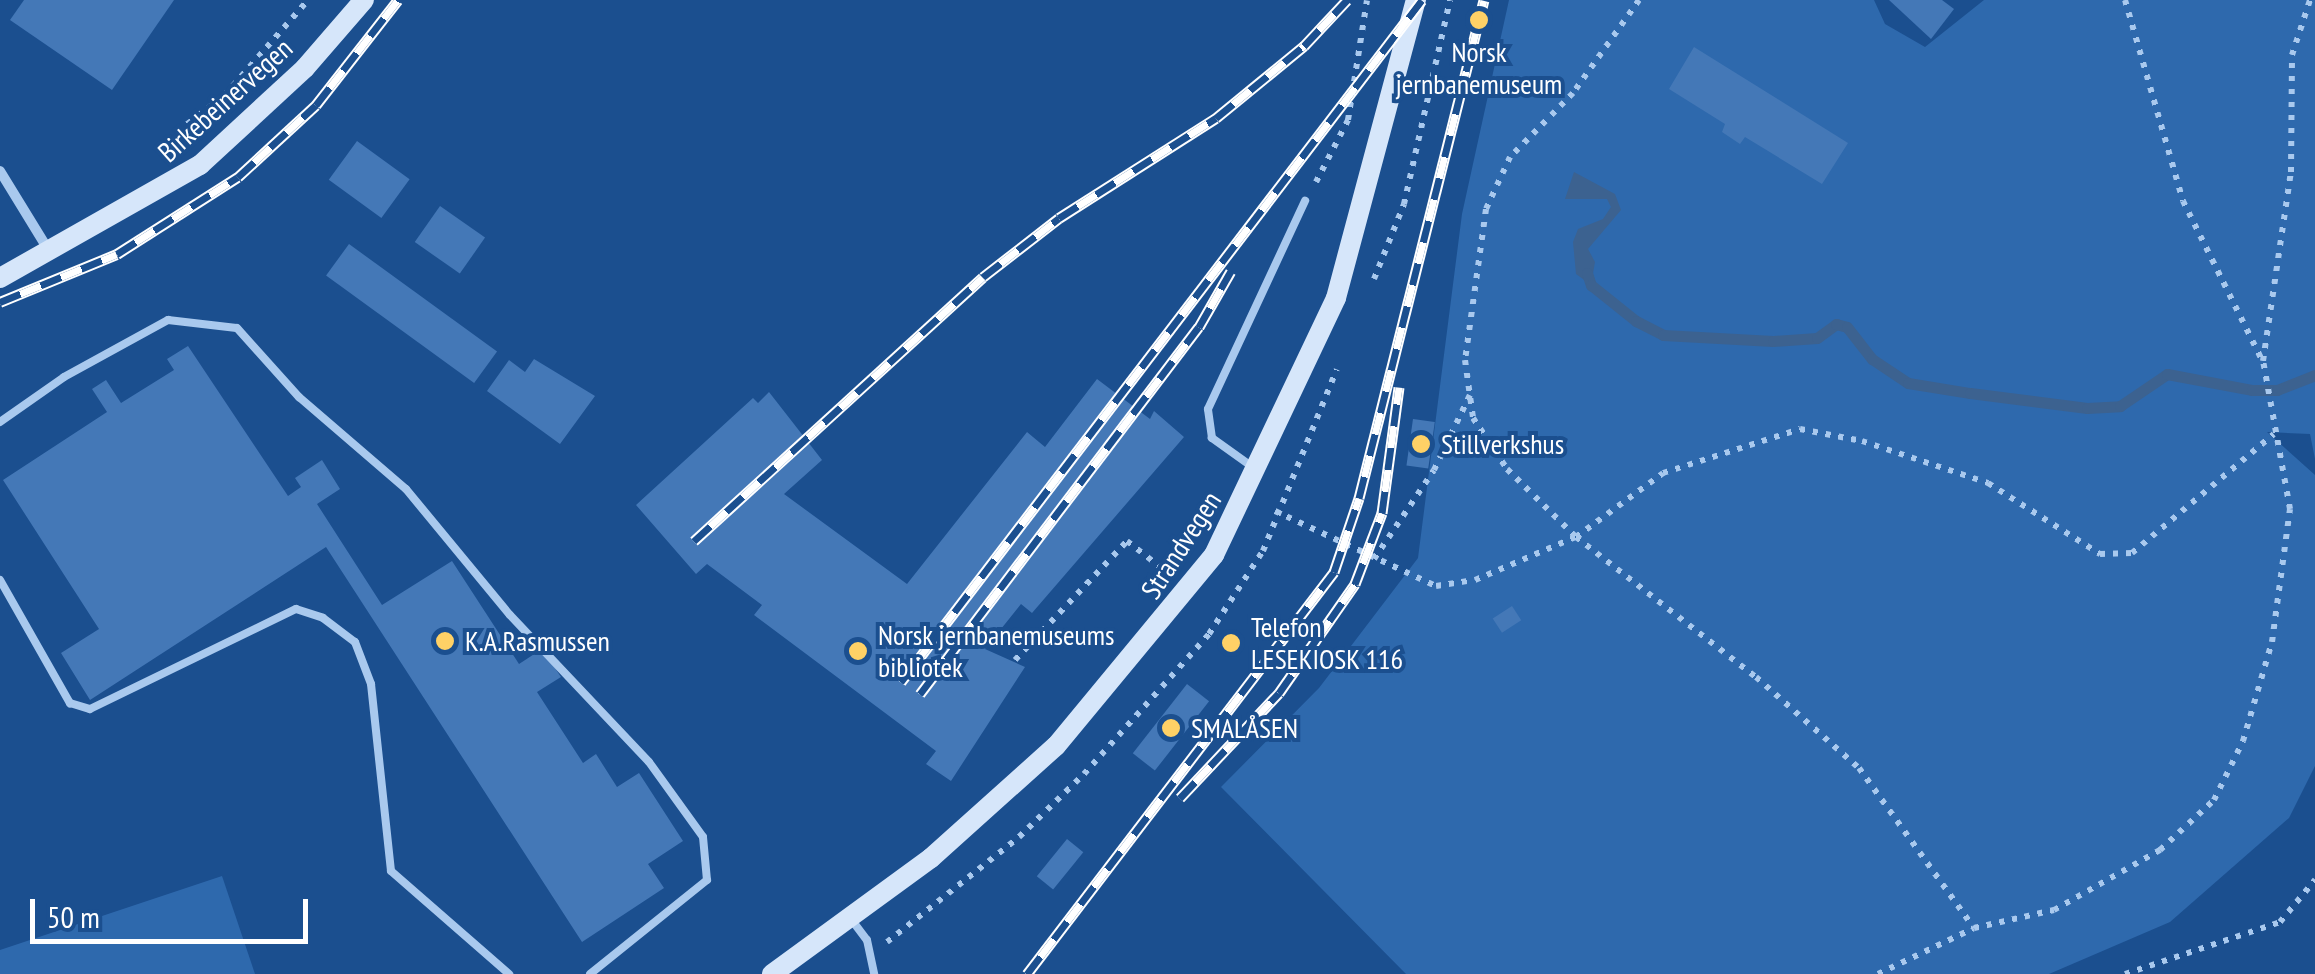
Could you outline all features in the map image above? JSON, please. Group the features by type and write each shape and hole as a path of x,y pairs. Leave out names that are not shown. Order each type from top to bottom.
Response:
{"main road":[{"name":"Birkebeinervegen","path":"0,278 200,165 304,68 364,0"},
{"name":"Strandvegen","path":"772,974 932,858 1090,713 1214,555 1258,470 1336,298 1416,0"}],"street":[{"path":"0,170 49,252"}],"lane":[{"path":"1258,470 1212,438 1208,409 1305,200"},
{"path":"0,422 64,377 168,320 237,328 299,397 406,489 510,615 649,762 703,836 707,880 590,974"},
{"path":"0,580 70,702 90,709 296,609 355,642 371,684 392,870 509,974"},
{"path":"851,918 867,940 874,974"}],"path":[{"path":"178,132 224,96 308,0"},
{"path":"1305,200 1348,120 1367,0"},
{"path":"1639,0 1573,93 1510,157 1486,209 1465,360 1473,418 1507,469 1576,537 1756,677 1859,768 1974,928"},
{"path":"2126,0 2183,201 2262,361"},
{"path":"1878,974 1974,928 2054,910 2160,850 2214,800 2243,741 2272,642 2290,509 2262,361 2290,188 2292,55 2310,0"},
{"path":"1374,560 1434,470 1470,394"},
{"path":"1276,512 1436,586 1475,580 1576,537 1664,474 1800,429 1862,441 1988,484 2100,554 2132,554 2274,434"},
{"path":"1015,660 1127,541 1164,570"},
{"path":"2125,974 2280,922 2315,880"}],"shaded area":[{"path":"1509,0 1874,0 1885,24 1925,47 1984,0 2315,0 2315,459 2310,434 2267,432 2315,475 2315,766 2289,818 2170,922 2049,974 1406,974 1221,787 1319,688 1418,558 1462,214"},
{"path":"1574,172 1615,194 1621,210 1588,249 1595,262 1591,285 1576,274 1573,242 1578,229 1603,219 1611,207 1607,199 1565,199"},
{"path":"222,876 255,974 0,974 0,950"}],"building":[{"path":"24,0 174,0 112,90 10,20"},
{"path":"1889,0 1942,0 1954,9 1931,39"},
{"path":"1694,47 1848,143 1822,184 1745,137 1740,144 1722,132 1725,124 1669,89"},
{"path":"357,141 410,179 381,218 329,180"},
{"path":"440,206 485,238 460,274 415,242"},
{"path":"349,244 497,352 474,383 326,276"},
{"name":"K.A.Rasmussen","path":"188,346 288,496 301,487 295,478 322,460 340,489 317,504 382,605 452,561 519,664 542,649 561,677 537,692 583,763 596,754 617,787 639,773 683,841 648,864 664,888 582,942 326,547 90,700 61,653 99,629 3,480 107,412 92,389 106,380 121,403 174,370 167,359"},
{"path":"534,359 595,396 560,444 487,391 509,360 525,372"},
{"path":"1097,379 1150,419 1154,411 1184,437 1032,613 1021,604 985,649 1025,667 951,781 926,764 936,751 754,615 762,605 707,564 696,574 636,505 753,398 758,403 769,392 822,460 784,494 907,584 1027,432 1045,447"},
{"name":"Stillverkshus","path":"1413,419 1435,422 1428,469 1406,466"},
{"path":"1512,606 1521,620 1502,633 1493,619"},
{"name":"SMALÅSEN","path":"1187,684 1209,701 1155,771 1133,753"},
{"path":"1067,839 1083,852 1053,890 1037,876"}],"waterway":[{"path":"1587,273 1591,285 1636,321 1663,335 1773,341 1817,338 1836,324 1847,327 1872,359 1908,383 1970,393 2087,408 2120,406 2167,374 2252,390 2277,390 2315,375"}],"railway":[{"path":"0,302 117,254 238,177 316,105 398,0"},
{"path":"694,541 983,277 1059,218 1216,118 1304,46 1347,0"},
{"path":"901,682 1422,0"},
{"path":"1027,974 1334,572 1359,498 1484,0"},
{"path":"920,694 1199,327 1231,271"},
{"path":"1180,798 1279,693 1355,584 1382,513 1399,387"}],"place":[{"name":"Norsk jernbanemuseum","path":"1479,20"},
{"name":"Stillverkshus","path":"1421,444"},
{"name":"K.A.Rasmussen","path":"445,641"},
{"name":"Telefon LESEKIOSK 116","path":"1231,643"},
{"name":"Norsk jernbanemuseums bibliotek","path":"858,651"},
{"name":"SMALÅSEN","path":"1171,728"}]}
